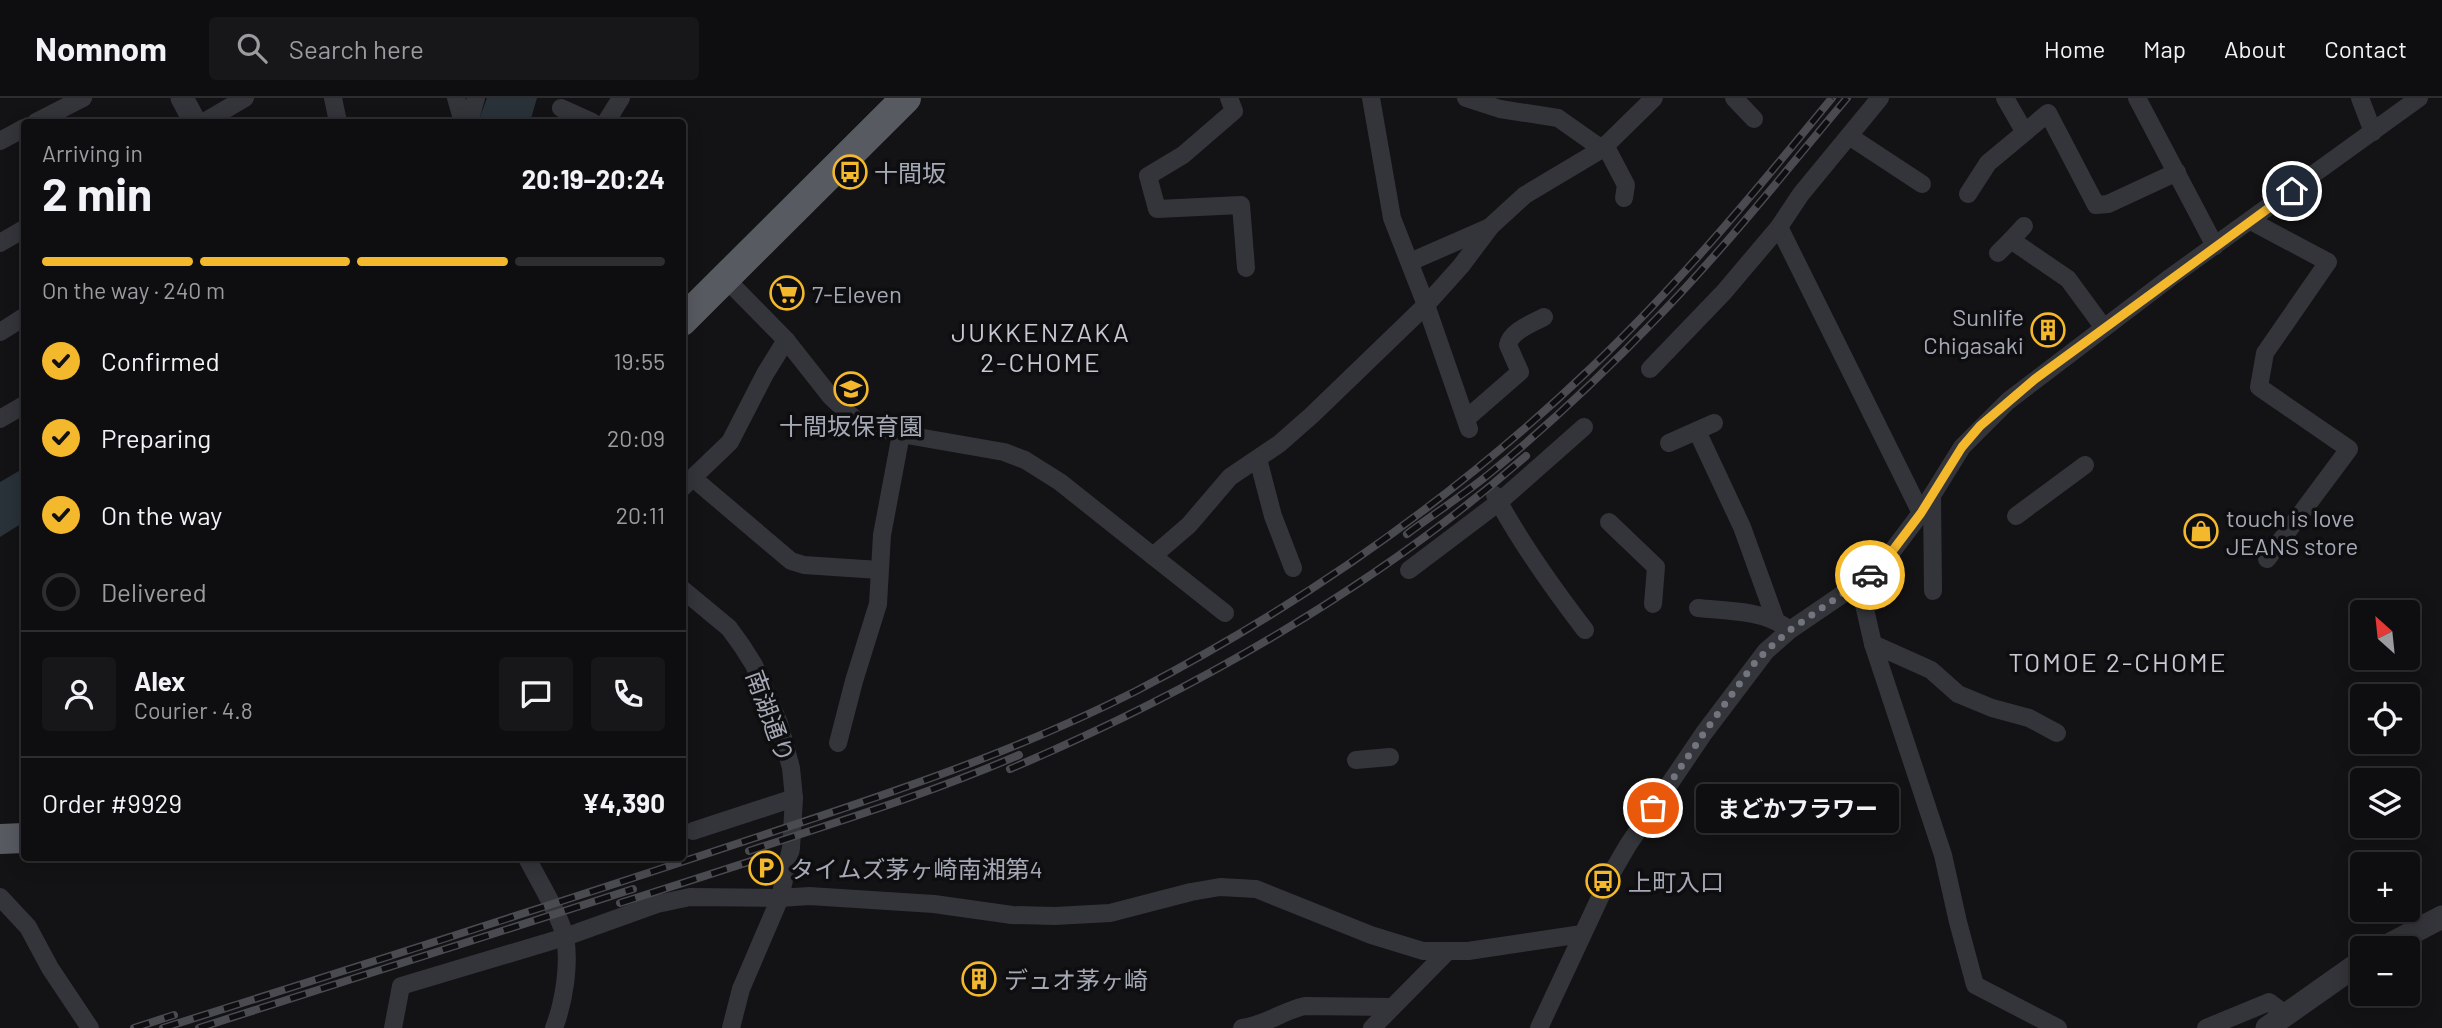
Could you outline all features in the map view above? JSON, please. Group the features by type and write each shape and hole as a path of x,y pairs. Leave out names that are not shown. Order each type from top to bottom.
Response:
{"highway":[{"path":"686,317 906,98"},
{"path":"0,839 21,838"}],"street":[{"path":"42,119 83,98"},
{"path":"182,98 193,119"},
{"path":"209,119 245,98"},
{"path":"333,98 337,119"},
{"path":"456,98 462,119"},
{"path":"470,119 477,98"},
{"path":"608,119 621,98"},
{"path":"1229,98 1234,111 1184,155 1148,176 1157,209 1241,205 1246,268"},
{"path":"1371,98 1392,218 1468,424 1520,372 1508,345 1513,335 1544,317"},
{"path":"1466,98 1558,118 1603,147 1626,185 1624,198"},
{"path":"1153,556 1189,525 1230,477 1279,444 1426,305 1461,266 1491,226 1525,195 1603,147 1654,98"},
{"path":"1734,98 1754,119"},
{"path":"1650,369 1724,292 1779,227 1801,194 1880,98"},
{"path":"2005,98 2024,131"},
{"path":"2137,98 2215,246"},
{"path":"2360,98 2373,132"},
{"path":"1539,1028 1610,876 1628,845 1704,733 1783,625 1878,570 1921,513 1962,447 1980,426 2035,379 2419,98"},
{"path":"560,110 584,119"},
{"path":"1968,194 1989,163 2048,113 2096,205 2108,204 2177,172"},
{"path":"0,141 21,130"},
{"path":"1849,136 1922,184"},
{"path":"2251,221 2328,262 2265,354 2259,387 2349,449 2267,559"},
{"path":"1410,262 1491,226"},
{"path":"2024,226 2004,246 2068,279 2104,328"},
{"path":"1779,227 1921,513"},
{"path":"0,243 21,231"},
{"path":"725,278 786,341 845,413 857,421 901,434 1004,452 1025,460 1060,482 1225,613"},
{"path":"0,332 21,319"},
{"path":"786,341 765,374 730,442 688,483 791,561 804,565 879,570"},
{"path":"0,419 21,407"},
{"path":"1669,443 1714,423"},
{"path":"1409,570 1584,427"},
{"path":"1697,430 1783,625"},
{"path":"838,743 878,604 879,570 890,484 901,434"},
{"path":"1258,458 1273,516 1293,568"},
{"path":"2016,516 2085,464"},
{"path":"1932,495 1933,591"},
{"path":"1497,499 1541,572 1585,630"},
{"path":"1614,534 1656,567 1653,604"},
{"path":"1859,583 1873,644 1933,821 1975,985 2058,1028"},
{"name":"南湖通り","path":"686,592 729,628 754,665 786,743 794,798 792,848 780,898 741,989 731,1028"},
{"path":"1698,608 1742,612 1783,625"},
{"path":"1873,644 1931,670 1958,694 1992,708 2029,718 2057,733"},
{"path":"1356,760 1390,757"},
{"path":"693,831 794,798"},
{"path":"528,861 565,937 565,968 559,1015 554,1028"},
{"path":"393,1028 401,986 565,937 657,904 691,897 808,896 934,904 1012,915 1055,916 1110,914 1220,887 1256,889 1371,935 1423,951 1468,951 1582,934"},
{"path":"0,897 28,927 50,968 90,1028"},
{"path":"2405,936 2442,916"},
{"path":"1372,1028 1447,952"},
{"path":"2206,1028 2269,1002 2276,1021 2350,969"},
{"path":"1242,1028 1262,1025 1305,1006 1392,1007"}],"shaded area":[{"path":"487,98 537,98 531,119 479,119"},
{"path":"21,470 21,524 0,537 0,482"}],"railway":[{"path":"686,860 933,777 1086,715 1197,658 1316,585 1374,546 1486,461 1591,368 1685,271 1832,98"},
{"path":"1407,534 1511,456 1616,360 1706,265 1847,98"},
{"path":"1010,769 1146,706 1280,632 1408,549 1469,504 1526,456"},
{"path":"749,851 919,794 1019,755"},
{"path":"620,903 767,856"},
{"path":"163,1028 683,861"},
{"path":"199,1028 633,889"},
{"path":"134,1028 174,1015"}],"way so far":[{"path":"1653,808 1704,733 1766,651 1790,630 1870,575"}],"place":[{"name":"十間坂","path":"850,172"},
{"name":"7-Eleven","path":"787,293"},
{"name":"Sunlife Chigasaki","path":"2048,330"},
{"name":"十間坂保育園","path":"851,389"},
{"name":"touch is love JEANS store","path":"2201,531"},
{"name":"まどかフラワー","path":"1653,808"},
{"name":"タイムズ茅ヶ崎南湘第4","path":"766,868"},
{"name":"上町入口","path":"1603,881"},
{"name":"デュオ茅ヶ崎","path":"979,979"}],"district":[{"name":"JUKKENZAKA 2-CHOME","path":"1041,346"},
{"name":"TOMOE 2-CHOME","path":"2118,661"}],"route":[{"path":"1870,575 1878,570 1921,513 1962,447 1980,426 2035,379 2292,191"}]}
